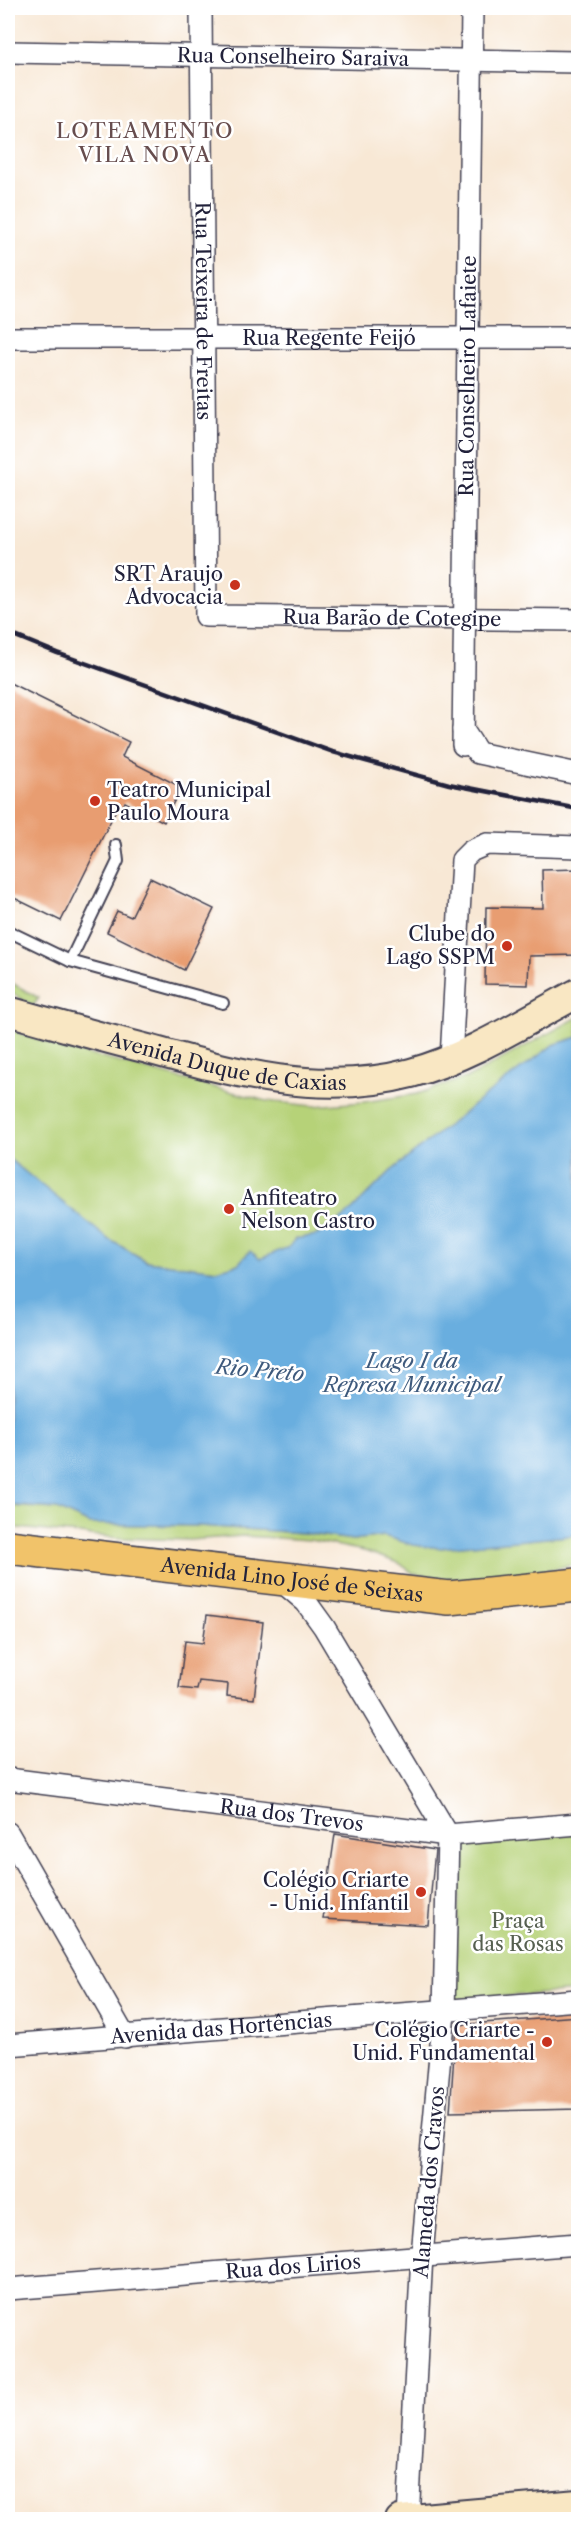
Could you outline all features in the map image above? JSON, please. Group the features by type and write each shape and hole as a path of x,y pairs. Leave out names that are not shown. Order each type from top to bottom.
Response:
{"main road":[{"name":"Avenida Duque de Caxias","path":"8,1011 232,1072 280,1081 330,1083 411,1073 451,1059 579,993"},
{"name":"Avenida Lino José de Seixas","path":"8,1547 449,1598 579,1585"},
{"path":"400,2520 579,2504"}],"street":[{"name":"Rua Teixeira de Freitas","path":"201,8 206,616"},
{"name":"Rua Conselheiro Lafaiete","path":"472,8 463,737 478,753 579,774"},
{"name":"Rua Conselheiro Saraiva","path":"8,52 579,62"},
{"name":"Rua Regente Feijó","path":"8,338 579,338"},
{"name":"Rua Barão de Cotegipe","path":"206,616 579,620"},
{"path":"451,1059 462,860 471,851 487,844 579,847"},
{"path":"280,1580 306,1602 324,1627 448,1835"},
{"path":"324,1627 323,1599 332,1586"},
{"name":"Rua dos Trevos","path":"8,1779 448,1835 579,1824"},
{"path":"8,1833 125,2037"},
{"name":"Alameda dos Cravos","path":"408,2519 422,2255 444,2011 448,1835"},
{"name":"Avenida das Hortências","path":"8,2045 579,2000"},
{"name":"Rua dos Lirios","path":"8,2289 579,2244"}],"lane":[{"path":"70,961 118,861 116,845"},
{"path":"8,931 70,961 223,1003"}],"green space":[{"path":"8,981 39,998 33,1006 8,991"},
{"path":"578,1017 578,1037 553,1045 486,1095 390,1172 346,1216 317,1235 295,1239 289,1247 260,1259 250,1251 238,1264 217,1270 147,1261 108,1239 8,1158 8,1029 64,1048 267,1101 313,1106 364,1102 417,1094 471,1076"},
{"path":"8,1506 57,1509 90,1524 200,1526 303,1533 353,1540 384,1536 413,1545 440,1548 578,1535 578,1564 520,1575 461,1580 414,1574 399,1563 364,1551 310,1540 243,1536 189,1540 119,1538 8,1527"},
{"name":"Praça das Rosas","path":"578,1833 578,1991 453,2000 462,1842"}],"water":[{"name":"Lago I da Represa Municipal","path":"578,1037 578,1535 440,1548 413,1545 384,1536 353,1540 303,1533 200,1526 90,1524 57,1509 8,1505 8,1158 108,1239 146,1261 217,1270 238,1264 250,1251 260,1259 289,1247 295,1239 317,1235 346,1216 390,1172 486,1095 553,1045"}],"building":[{"name":"Teatro Municipal Paulo Moura","path":"8,682 129,742 122,757 181,787 164,822 125,802 121,810 117,808 61,921 8,895"},
{"path":"579,869 579,955 529,956 528,985 485,984 486,907 543,908 542,870"},
{"path":"150,878 214,909 184,970 107,932 117,911 131,917"},
{"path":"207,1615 263,1622 254,1699 227,1696 228,1684 199,1681 197,1690 179,1688 185,1641 203,1643"},
{"path":"335,1834 435,1850 428,1925 323,1919"},
{"path":"579,2016 579,2109 450,2112 456,2025"}],"railway":[{"path":"8,633 57,653 333,752 449,784 578,809"}],"place":[{"name":"SRT Araujo Advocacia","path":"235,585"},
{"name":"Teatro Municipal Paulo Moura","path":"95,801"},
{"name":"Clube do Lago SSPM","path":"507,946"},
{"name":"Anfiteatro Nelson Castro","path":"229,1209"},
{"name":"Colégio Criarte - Unid. Infantil","path":"421,1892"},
{"name":"Colégio Criarte - Unid. Fundamental","path":"547,2042"}],"district":[{"name":"LOTEAMENTO VILA NOVA","path":"145,142"}],"water label":[{"name":"Rio Preto","path":"260,1370"}]}
